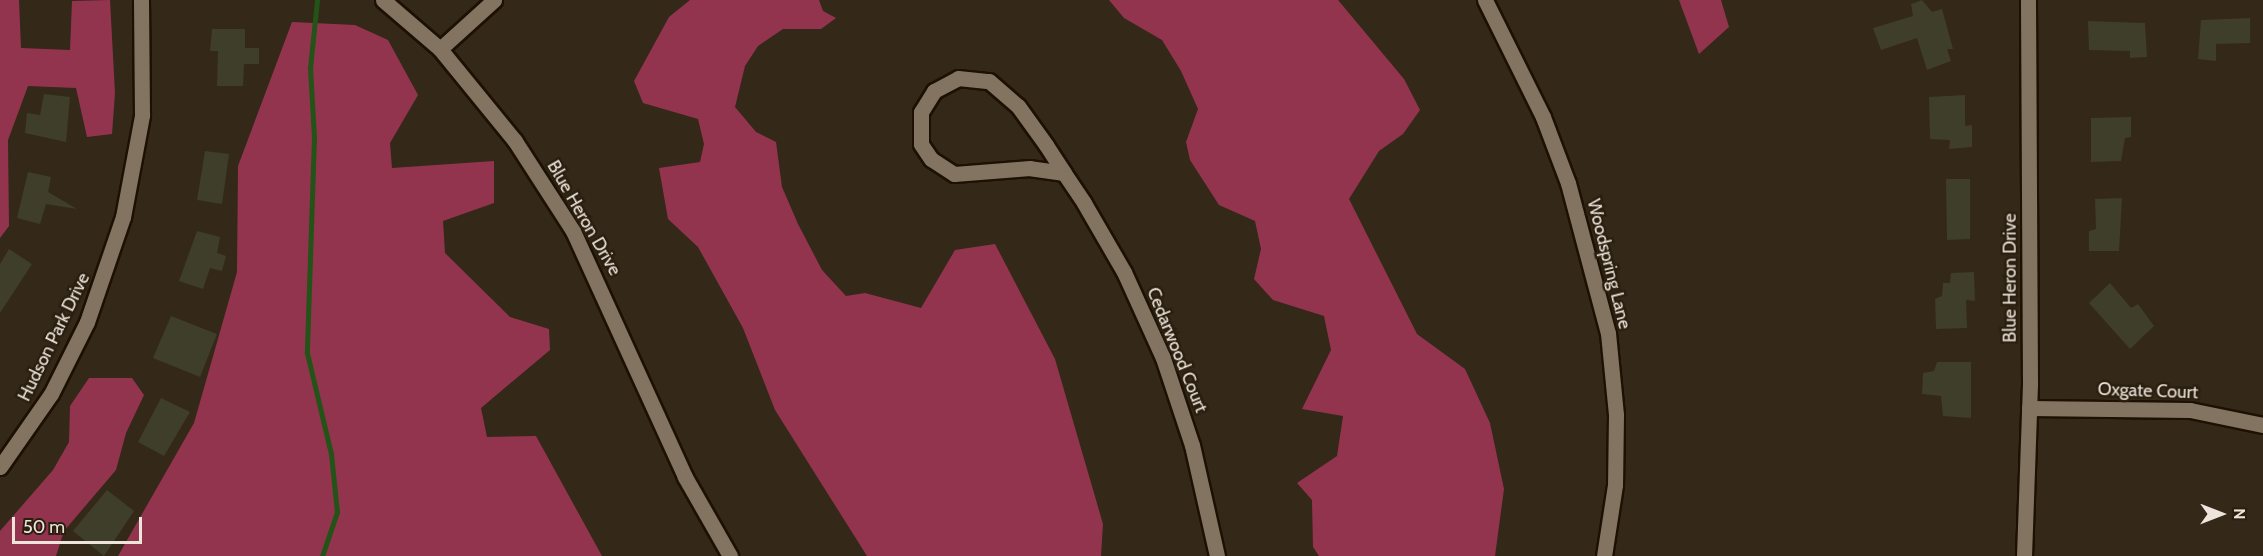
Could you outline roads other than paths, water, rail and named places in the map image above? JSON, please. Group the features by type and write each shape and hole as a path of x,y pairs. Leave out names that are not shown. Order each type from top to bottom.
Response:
{"street":[{"name":"Hudson Park Drive","path":"0,467 51,394 87,322 123,217 142,115 141,0"},
{"name":"Blue Heron Drive","path":"383,0 440,49 515,141 573,231 685,477 730,556"},
{"path":"440,49 494,0"},
{"name":"Woodspring Lane","path":"1485,0 1543,117 1568,183 1608,333 1616,451 1604,556"},
{"name":"Blue Heron Drive","path":"2024,556 2030,408 2028,0"},
{"name":"Cedarwood Court","path":"1064,173 1030,168 954,174 931,159 921,144 921,112 934,91 958,78 989,81 1018,106 1064,173 1105,237 1163,358 1195,457 1217,556"},
{"name":"Oxgate Court","path":"2030,408 2190,410 2263,425"}],"waterway":[{"path":"317,0 310,68 314,137 307,353 331,454 337,512 322,556"}]}
